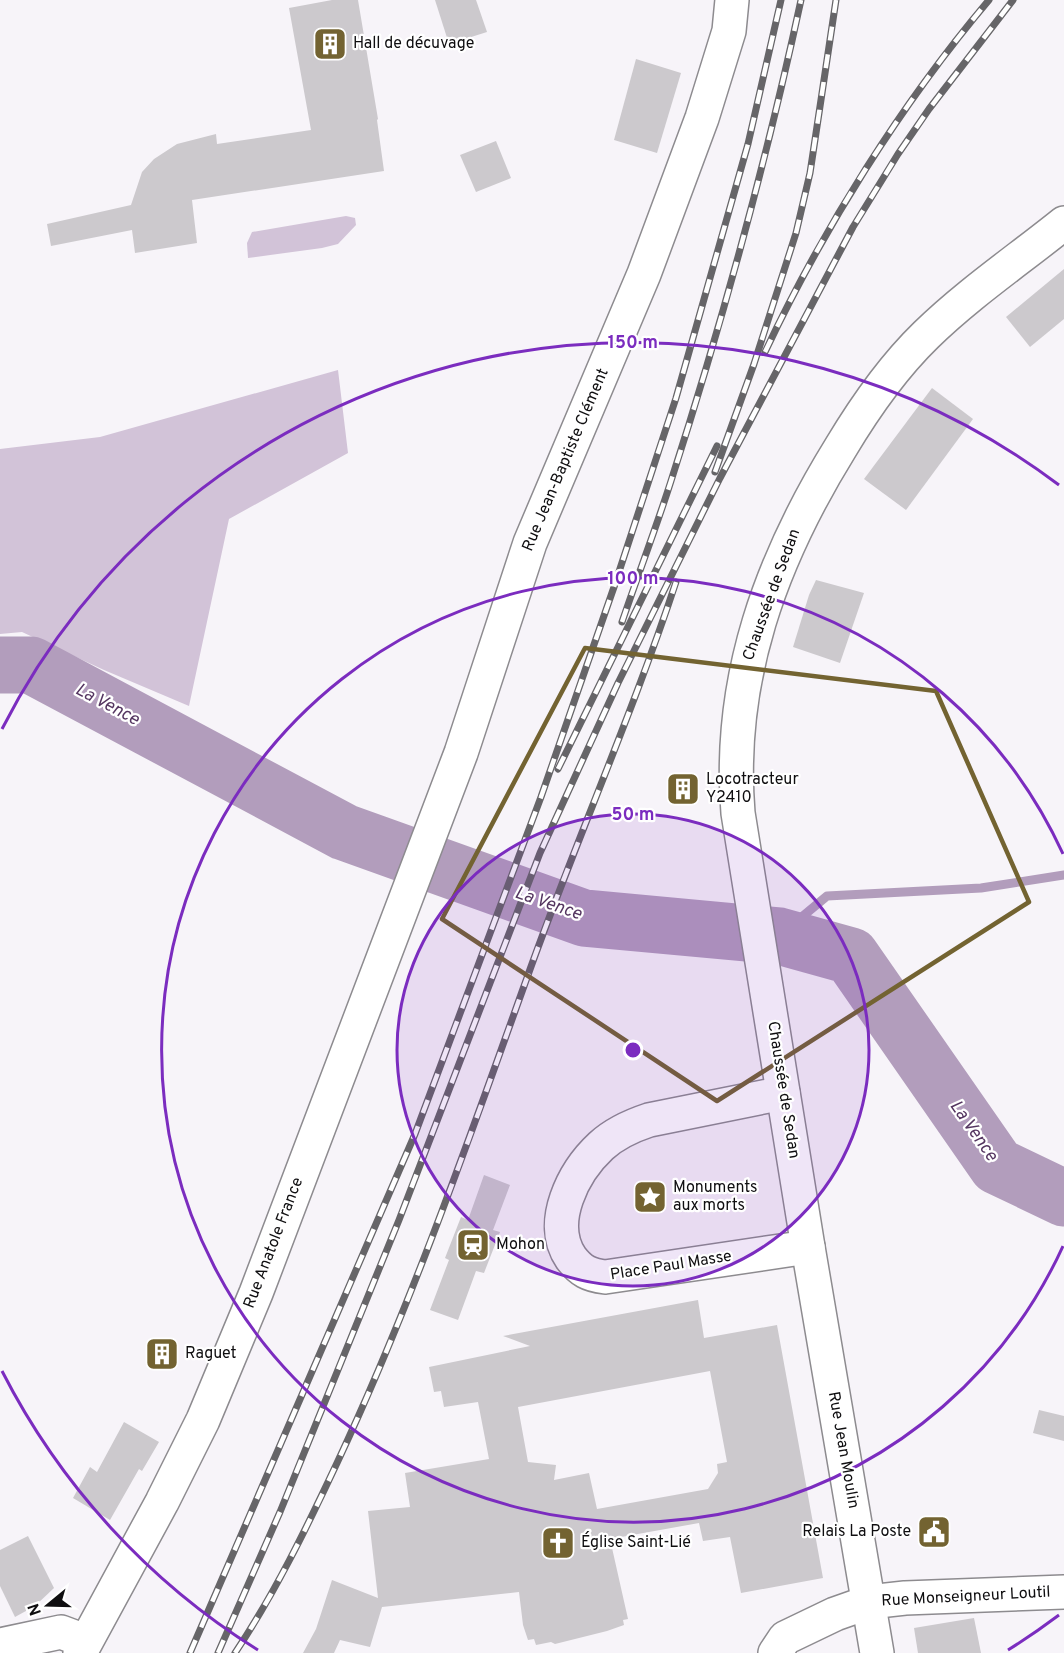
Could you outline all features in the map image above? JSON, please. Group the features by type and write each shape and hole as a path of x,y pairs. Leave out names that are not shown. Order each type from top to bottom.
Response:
{"street":[{"name":"Rue Jean-Baptiste Clément","path":"435,819 461,753 530,543 644,274 702,118 729,31 732,0"},
{"name":"Chaussée de Sedan","path":"808,1247 738,813 735,782 739,712 747,664 780,564 796,525 816,487 858,419 899,364 926,335 1064,223"},
{"name":"Rue Anatole France","path":"83,1647 162,1502 203,1420 256,1293 435,819"},
{"name":"Place Paul Masse","path":"783,1093 649,1120 615,1135 585,1164 575,1181 561,1222 562,1239 578,1267 589,1275 605,1277 808,1247"},
{"name":"Rue Jean Moulin","path":"808,1247 876,1653"},
{"name":"Rue Monseigneur Loutil","path":"775,1653 785,1638 835,1614 869,1602 905,1598 1064,1592"},
{"path":"0,1645 60,1632 83,1647"}],"highlighted area":[{"path":"585,648 936,691 1029,902 717,1101 442,919"}],"shaded area":[{"path":"346,216 355,218 356,225 338,244 248,258 247,243 252,232"},
{"path":"338,370 348,453 229,519 189,706 22,632 0,634 0,449 100,437"}],"building":[{"path":"332,0 358,0 378,119 384,171 192,200 197,243 135,253 132,230 51,246 47,224 131,205 142,172 154,159 177,144 216,134 217,144 311,130 289,8"},
{"path":"435,0 476,0 487,32 449,44"},
{"path":"636,59 681,73 657,153 614,140"},
{"path":"496,141 511,178 476,192 460,155"},
{"path":"1064,269 1064,319 1030,347 1006,317"},
{"path":"932,388 973,419 906,510 864,479"},
{"path":"816,580 864,593 840,663 793,647"},
{"name":"Mohon","path":"484,1175 510,1185 493,1230 500,1232 484,1273 476,1271 458,1320 430,1310 449,1260 445,1258 461,1217 468,1220"},
{"path":"698,1300 704,1338 777,1325 823,1578 741,1593 730,1537 703,1541 699,1523 610,1539 628,1619 623,1620 624,1625 607,1631 555,1644 551,1642 536,1645 534,1639 528,1640 523,1625 519,1592 382,1607 370,1647 340,1640 334,1653 303,1653 316,1629 332,1580 378,1598 368,1511 410,1507 405,1473 489,1459 478,1402 444,1407 441,1391 434,1392 429,1367 530,1346 503,1336","holes":["710,1371 727,1462 717,1464 718,1473 708,1489 597,1509 589,1473 554,1480 556,1465 528,1462 518,1407"]},
{"path":"1039,1410 1064,1416 1064,1441 1033,1433"},
{"path":"124,1422 159,1442 142,1471 139,1469 110,1520 73,1498 90,1467 97,1472"},
{"path":"28,1536 54,1588 35,1606 15,1617 0,1586 0,1550"},
{"path":"974,1618 981,1653 918,1653 914,1628"}],"waterway":[{"name":"La Vence","path":"0,665 31,665 344,832 584,918 779,936 851,956 997,1166 1064,1198"},
{"path":"779,936 827,896 981,888 1064,875"}],"railway":[{"path":"190,1653 415,1134 541,797 614,587 676,398 748,144 781,0"},
{"path":"622,622 671,481 708,362 758,182 801,0"},
{"path":"715,472 754,364 796,233 810,173 836,0"},
{"path":"765,352 812,260 866,169 925,82 989,0"},
{"path":"218,1653 280,1512 399,1220 540,853 618,683 720,478 853,227 929,109 1013,0"},
{"path":"558,769 717,446"},
{"path":"235,1653 277,1584 302,1536 390,1343 438,1221 546,926 641,681 676,582"}],"place":[{"name":"Hall de décuvage","path":"330,44"},
{"name":"Locotracteur Y2410","path":"683,789"},
{"name":"Monuments aux morts","path":"650,1197"},
{"name":"Mohon","path":"473,1245"},
{"name":"Raguet","path":"162,1354"},
{"name":"Relais La Poste","path":"934,1532"},
{"name":"Église Saint-Lié","path":"558,1543"}]}
